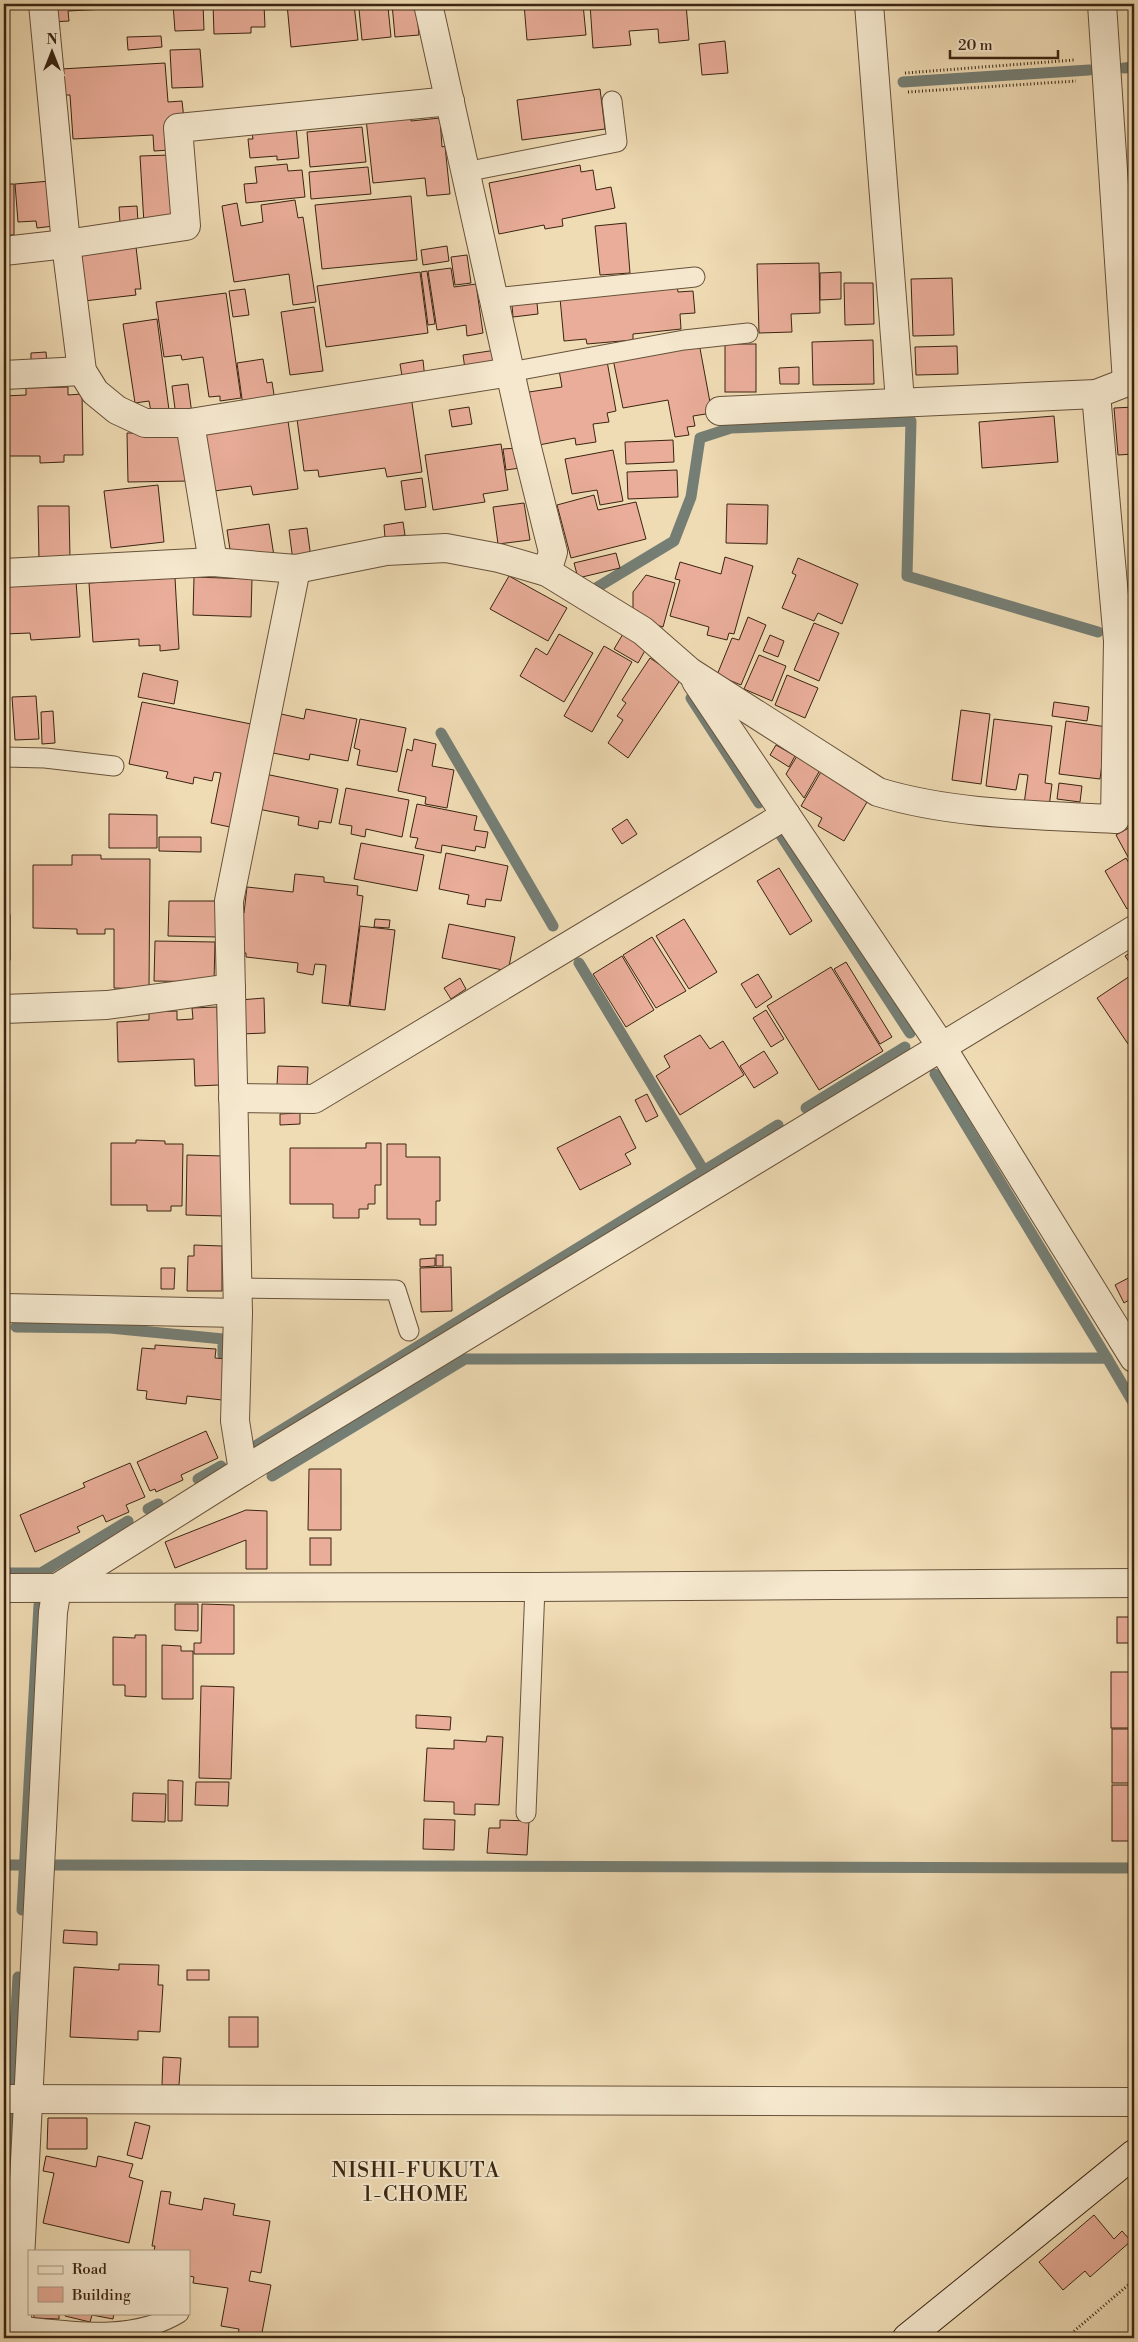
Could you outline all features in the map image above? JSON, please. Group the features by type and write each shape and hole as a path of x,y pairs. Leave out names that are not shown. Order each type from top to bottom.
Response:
{"street":[{"path":"43,4 66,244 82,370 95,392 117,410 145,423 190,423 510,372"},
{"path":"428,4 510,372 553,552 547,572"},
{"path":"869,4 884,84 900,401"},
{"path":"720,411 900,401 1096,394 1131,382 1102,4"},
{"path":"4,251 66,244 186,226 178,128 450,101"},
{"path":"4,375 82,370"},
{"path":"4,573 212,562 296,569 386,551 446,548 500,558 547,572 643,631 690,672 878,792 908,801 937,806 1048,816 1115,819 1118,642 1096,394"},
{"path":"190,423 212,562"},
{"path":"243,1472 235,1420 238,1300 229,901 296,569"},
{"path":"690,672 941,1046 1134,1358"},
{"path":"233,1098 314,1099 786,815"},
{"path":"16,2332 16,2099 53,1612 57,1588 243,1472 1134,930"},
{"path":"4,1009 107,1006 231,988"},
{"path":"4,1308 238,1300"},
{"path":"4,1588 1134,1583"},
{"path":"16,2099 1134,2102"},
{"path":"908,2338 1134,2154"}],"lane":[{"path":"465,172 617,142 612,101"},
{"path":"494,298 695,278"},
{"path":"510,372 684,340 748,333"},
{"path":"4,757 46,758 114,766"},
{"path":"238,1300 396,1290 409,1331"},
{"path":"526,1813 534,1587"},
{"path":"16,2332 130,2333 166,2322 178,2314"}],"path":[{"path":"1107,68 896,92 884,84 892,74 1107,68"},
{"path":"1066,2338 1134,2280"}],"building":[{"path":"50,4 124,4 124,8 68,11 69,21 51,22"},
{"path":"173,4 203,4 204,30 175,31"},
{"path":"213,4 264,4 265,27 251,27 251,33 214,34"},
{"path":"287,4 354,4 358,40 291,47"},
{"path":"392,4 416,4 419,35 395,37"},
{"path":"524,4 583,4 586,35 527,40"},
{"path":"590,4 686,4 689,40 659,43 658,29 629,31 631,45 593,48"},
{"path":"388,7 391,37 362,40 359,9"},
{"path":"161,36 162,47 128,50 127,37"},
{"path":"725,41 728,73 702,75 699,44"},
{"path":"200,49 203,87 172,88 170,50"},
{"path":"165,63 168,102 182,101 184,119 171,150 154,151 153,135 73,139 70,95 62,95 61,69"},
{"path":"600,89 605,129 522,140 517,100"},
{"path":"410,114 411,121 440,118 442,147 445,146 450,194 427,196 425,178 373,183 366,119"},
{"path":"296,127 299,158 277,160 277,156 250,158 248,139 253,139 252,132"},
{"path":"362,127 366,162 310,167 307,132"},
{"path":"170,155 175,222 144,224 140,156"},
{"path":"287,164 288,171 302,170 305,197 246,203 244,184 257,183 255,167"},
{"path":"580,165 581,172 593,170 596,190 611,187 615,208 562,219 563,226 545,229 544,225 499,234 489,183"},
{"path":"368,167 371,194 311,199 309,172"},
{"path":"50,181 54,226 37,228 36,221 18,222 15,184"},
{"path":"4,184 14,184 14,235 4,235"},
{"path":"411,196 417,260 322,269 315,205"},
{"path":"295,200 298,218 303,217 316,302 293,305 289,274 234,282 222,206 237,203 241,226 263,222 261,205"},
{"path":"137,206 138,222 120,223 119,207"},
{"path":"626,223 630,273 600,275 595,226"},
{"path":"447,246 449,261 423,265 421,250"},
{"path":"136,247 141,289 135,289 136,295 84,301 79,254"},
{"path":"467,255 471,283 455,285 451,257"},
{"path":"819,263 820,313 791,314 792,332 759,333 757,264"},
{"path":"451,268 454,287 476,284 483,333 467,336 466,325 437,330 428,271"},
{"path":"427,271 435,324 428,325 421,272"},
{"path":"420,272 428,333 326,347 317,286"},
{"path":"841,272 841,299 820,300 820,273"},
{"path":"952,278 954,335 913,336 911,279"},
{"path":"844,283 873,283 874,324 845,325"},
{"path":"677,286 678,292 693,291 695,313 680,314 681,329 633,334 633,340 587,344 586,339 564,341 560,298"},
{"path":"245,289 249,315 233,317 229,291"},
{"path":"226,293 241,398 220,401 220,396 209,397 203,357 182,360 181,355 164,357 156,302"},
{"path":"537,303 538,314 513,317 512,305"},
{"path":"314,307 323,371 290,375 281,312"},
{"path":"157,319 169,410 151,412 149,401 135,403 123,324"},
{"path":"873,340 874,384 813,385 812,342"},
{"path":"699,343 712,413 693,416 695,426 687,427 689,435 675,437 668,400 623,408 613,359"},
{"path":"725,344 756,344 756,392 725,392"},
{"path":"957,346 958,374 916,375 915,347"},
{"path":"496,350 498,365 465,369 463,355"},
{"path":"46,352 47,364 31,365 31,353"},
{"path":"263,359 267,383 272,382 275,401 243,406 237,363"},
{"path":"423,360 425,379 403,382 400,364"},
{"path":"607,361 616,411 607,413 609,422 593,424 596,442 576,445 575,438 539,445 529,392 562,387 559,370"},
{"path":"799,367 799,384 780,384 779,368"},
{"path":"188,384 192,414 176,416 172,386"},
{"path":"68,387 68,395 82,394 83,455 64,455 64,462 40,463 40,456 4,456 4,396 26,395 26,388"},
{"path":"411,396 422,472 387,477 385,468 319,477 318,470 304,471 297,419 350,411 350,404"},
{"path":"469,407 472,424 452,427 449,410"},
{"path":"1134,407 1134,454 1118,455 1114,408"},
{"path":"1054,416 1058,462 982,468 979,422"},
{"path":"288,421 298,489 253,495 251,486 207,492 198,433"},
{"path":"127,433 182,433 190,481 128,482"},
{"path":"673,440 674,462 626,464 625,442"},
{"path":"501,444 508,490 483,494 485,502 433,510 425,455"},
{"path":"517,448 520,468 506,470 503,449"},
{"path":"613,450 623,501 600,505 597,490 572,494 565,459"},
{"path":"677,470 678,497 628,499 627,472"},
{"path":"422,478 426,507 405,510 401,481"},
{"path":"158,485 164,542 111,548 104,491"},
{"path":"594,495 598,510 636,502 646,539 571,558 557,505"},
{"path":"524,503 530,540 498,544 493,507"},
{"path":"727,504 768,505 767,544 726,543"},
{"path":"38,506 69,506 70,559 39,560"},
{"path":"403,522 405,535 385,538 384,525"},
{"path":"269,524 274,556 231,556 227,530"},
{"path":"307,528 311,558 293,561 289,530"},
{"path":"616,553 620,568 578,578 574,563"},
{"path":"725,557 753,566 734,634 729,633 727,640 707,635 709,627 670,616 680,580 675,579 680,562 721,574"},
{"path":"798,558 858,584 842,624 818,613 814,621 782,608 796,575 792,573"},
{"path":"646,575 675,583 663,627 633,618 633,592"},
{"path":"509,576 567,608 548,641 490,609"},
{"path":"194,577 252,579 251,617 193,615"},
{"path":"175,578 179,649 160,651 160,645 139,646 139,639 93,642 89,583"},
{"path":"76,581 80,637 31,640 30,633 4,634 4,586"},
{"path":"748,617 766,625 741,685 717,675 732,638 739,640"},
{"path":"814,623 839,633 819,681 794,670"},
{"path":"559,634 593,653 564,702 520,676 536,648 547,655"},
{"path":"623,634 647,647 638,663 614,649"},
{"path":"770,635 784,641 778,657 763,651"},
{"path":"604,646 632,662 592,732 564,716"},
{"path":"759,655 786,666 772,701 744,689"},
{"path":"650,658 681,679 628,758 608,743 623,720 617,716 626,703 622,700"},
{"path":"143,673 178,681 174,704 138,697"},
{"path":"787,675 818,688 805,718 775,705"},
{"path":"36,696 39,739 15,740 12,697"},
{"path":"142,702 251,724 230,827 211,823 221,773 214,772 212,781 194,777 193,784 166,778 168,772 129,764"},
{"path":"1054,702 1089,707 1087,721 1052,716"},
{"path":"306,709 357,719 348,761 310,754 309,760 273,753 281,714 304,719"},
{"path":"961,710 990,714 981,784 952,780"},
{"path":"53,711 55,743 42,744 41,712"},
{"path":"360,719 406,728 397,772 357,765 360,750 354,748"},
{"path":"994,719 1052,726 1045,783 1052,784 1049,807 1024,804 1028,775 1019,774 1016,790 986,786"},
{"path":"1066,721 1107,727 1100,779 1059,774"},
{"path":"414,739 436,744 432,766 454,770 447,808 425,804 426,797 398,791 407,749 412,751"},
{"path":"776,745 795,756 789,767 770,755"},
{"path":"797,756 820,770 804,798 786,774"},
{"path":"822,770 870,797 844,841 818,826 822,818 801,806"},
{"path":"265,774 338,789 331,823 319,821 318,829 298,825 299,817 258,809"},
{"path":"1059,783 1082,786 1080,802 1057,799"},
{"path":"346,788 409,800 402,837 366,829 365,837 351,834 352,826 339,824"},
{"path":"417,804 477,816 474,830 488,832 485,848 476,846 475,851 442,845 441,853 415,848 418,838 410,837"},
{"path":"109,814 157,815 157,848 109,848"},
{"path":"627,819 637,834 622,844 612,829"},
{"path":"1134,825 1134,868 1116,835"},
{"path":"159,837 201,837 201,852 159,851"},
{"path":"361,843 424,855 417,891 354,879"},
{"path":"4,853 7,853 7,912 4,912"},
{"path":"446,853 508,866 501,901 486,899 485,907 467,904 469,895 439,889"},
{"path":"72,855 101,855 101,859 150,859 149,989 114,988 114,929 105,929 105,934 77,934 77,929 33,928 33,865 72,865"},
{"path":"1126,858 1134,872 1134,905 1127,909 1105,871"},
{"path":"779,868 812,921 790,935 757,881"},
{"path":"295,874 324,877 324,882 358,886 357,895 363,896 349,1006 322,1003 326,965 315,964 313,975 297,972 298,963 246,957 246,953 234,951 238,912 244,913 247,887 293,892"},
{"path":"169,901 220,901 219,937 168,936"},
{"path":"4,915 10,915 10,960 4,960"},
{"path":"375,919 390,920 389,928 374,927"},
{"path":"684,919 717,972 689,989 656,936"},
{"path":"449,924 515,937 508,971 442,958"},
{"path":"360,926 395,930 385,1010 350,1006"},
{"path":"652,937 686,991 656,1008 623,955"},
{"path":"155,941 215,942 214,982 154,981"},
{"path":"1134,950 1134,969 1125,956"},
{"path":"622,956 654,1010 626,1027 593,974"},
{"path":"846,962 892,1037 880,1044 834,969"},
{"path":"4,965 9,965 8,999 4,999"},
{"path":"831,967 883,1051 819,1090 767,1006"},
{"path":"758,974 772,997 756,1008 741,984"},
{"path":"1130,976 1134,982 1134,1040 1128,1044 1097,998"},
{"path":"460,978 466,989 451,999 444,988"},
{"path":"264,998 265,1033 241,1034 240,1000"},
{"path":"217,1007 219,1085 195,1086 194,1059 118,1062 117,1022 149,1020 149,1012 177,1011 177,1020 193,1019 192,1008"},
{"path":"766,1010 784,1039 771,1047 753,1018"},
{"path":"700,1035 710,1049 723,1041 744,1075 680,1115 656,1076 670,1067 664,1056"},
{"path":"764,1051 778,1073 754,1088 740,1066"},
{"path":"278,1066 308,1067 307,1086 277,1086"},
{"path":"647,1094 658,1116 646,1122 635,1100"},
{"path":"300,1113 300,1124 280,1125 280,1114"},
{"path":"620,1116 636,1148 625,1154 631,1164 580,1190 557,1148"},
{"path":"136,1140 165,1141 165,1144 183,1144 182,1206 171,1206 171,1211 147,1211 147,1205 111,1205 111,1143 136,1143"},
{"path":"366,1143 381,1143 381,1185 375,1185 375,1204 368,1204 368,1209 359,1209 359,1218 333,1218 333,1204 290,1204 290,1148 366,1148"},
{"path":"387,1144 406,1144 406,1157 440,1157 440,1201 436,1201 436,1225 420,1225 420,1219 387,1219"},
{"path":"187,1155 224,1156 223,1216 186,1215"},
{"path":"194,1245 222,1246 222,1291 187,1291 188,1256 194,1256"},
{"path":"436,1255 443,1255 443,1266 436,1266"},
{"path":"435,1258 435,1266 420,1267 420,1259"},
{"path":"451,1267 452,1311 421,1312 420,1268"},
{"path":"161,1268 175,1268 174,1289 161,1289"},
{"path":"1134,1275 1134,1297 1124,1303 1115,1285"},
{"path":"155,1345 216,1349 215,1358 227,1359 222,1400 187,1396 186,1404 146,1399 147,1391 137,1390 142,1348 155,1349"},
{"path":"206,1431 218,1458 181,1475 183,1480 156,1492 155,1489 150,1491 137,1462"},
{"path":"130,1463 145,1497 126,1505 129,1512 106,1522 103,1515 77,1527 80,1532 35,1552 20,1515 85,1487 83,1483"},
{"path":"309,1469 341,1469 341,1530 308,1530"},
{"path":"246,1510 267,1511 267,1569 246,1569 246,1540 175,1568 165,1542"},
{"path":"310,1538 331,1538 331,1565 310,1565"},
{"path":"175,1604 198,1604 198,1631 175,1630"},
{"path":"202,1604 234,1605 234,1654 194,1654 194,1643 201,1643"},
{"path":"1117,1617 1134,1617 1134,1643 1117,1643"},
{"path":"135,1635 146,1635 146,1697 125,1696 125,1685 113,1685 113,1637 135,1638"},
{"path":"162,1645 181,1646 181,1651 193,1651 193,1699 162,1699"},
{"path":"1111,1672 1134,1672 1134,1728 1111,1728"},
{"path":"201,1686 234,1687 231,1779 199,1778"},
{"path":"416,1715 451,1717 450,1730 416,1728"},
{"path":"1112,1729 1134,1729 1134,1783 1112,1783"},
{"path":"487,1736 503,1737 499,1805 475,1804 475,1815 454,1814 454,1802 424,1801 427,1748 454,1749 454,1740 486,1742"},
{"path":"168,1780 183,1781 182,1821 168,1821"},
{"path":"196,1782 229,1782 228,1806 195,1805"},
{"path":"1112,1785 1134,1785 1134,1841 1112,1841"},
{"path":"133,1793 166,1794 165,1822 132,1821"},
{"path":"424,1819 455,1820 454,1850 423,1849"},
{"path":"500,1820 529,1821 527,1855 487,1853 489,1828 500,1828"},
{"path":"4,1878 9,1878 8,1929 4,1929"},
{"path":"64,1930 97,1932 97,1945 63,1943"},
{"path":"4,1958 8,1958 7,2015 4,2015"},
{"path":"119,1964 159,1965 158,1985 163,1985 160,2032 138,2031 138,2040 70,2037 74,1967 119,1970"},
{"path":"187,1970 209,1970 209,1980 187,1980"},
{"path":"229,2017 258,2017 258,2047 229,2047"},
{"path":"163,2057 181,2058 179,2085 162,2085"},
{"path":"48,2118 87,2118 87,2149 47,2149"},
{"path":"135,2122 150,2126 142,2159 127,2155"},
{"path":"46,2156 96,2167 98,2156 133,2164 129,2177 143,2181 129,2243 43,2223 54,2173 43,2171"},
{"path":"161,2191 171,2192 169,2204 202,2210 204,2198 235,2204 233,2215 270,2221 261,2273 251,2271 249,2281 271,2285 261,2338 238,2335 239,2329 221,2326 228,2288 193,2283 194,2277 190,2276 190,2250 154,2250 155,2246 152,2246"},
{"path":"1094,2215 1114,2239 1122,2231 1131,2241 1090,2277 1085,2271 1063,2290 1039,2262"},
{"path":"34,2314 59,2314 59,2319 34,2318"},
{"path":"66,2314 114,2314 113,2319 92,2315 90,2322 65,2316"}],"waterway":[{"path":"1124,68 1134,67"},
{"path":"903,82 1089,70"},
{"path":"596,588 674,541 691,497 700,438 731,428 911,421 907,576 1098,632"},
{"path":"691,698 759,803"},
{"path":"441,733 553,926"},
{"path":"780,834 910,1033"},
{"path":"579,963 704,1171"},
{"path":"806,1108 905,1047"},
{"path":"935,1074 1107,1358"},
{"path":"257,1445 778,1125"},
{"path":"16,1327 110,1328 223,1339 223,1355"},
{"path":"272,1476 465,1359 1107,1358 1134,1404"},
{"path":"198,1479 221,1466"},
{"path":"148,1509 158,1504"},
{"path":"4,1573 41,1573 128,1521"},
{"path":"22,1910 39,1605"},
{"path":"4,1865 25,1865"},
{"path":"56,1865 1134,1868"},
{"path":"12,2081 18,1977"},
{"path":"4,2294 11,2115"}],"district":[{"name":"NISHI-FUKUTA 1-CHOME","path":"416,2182"}]}
